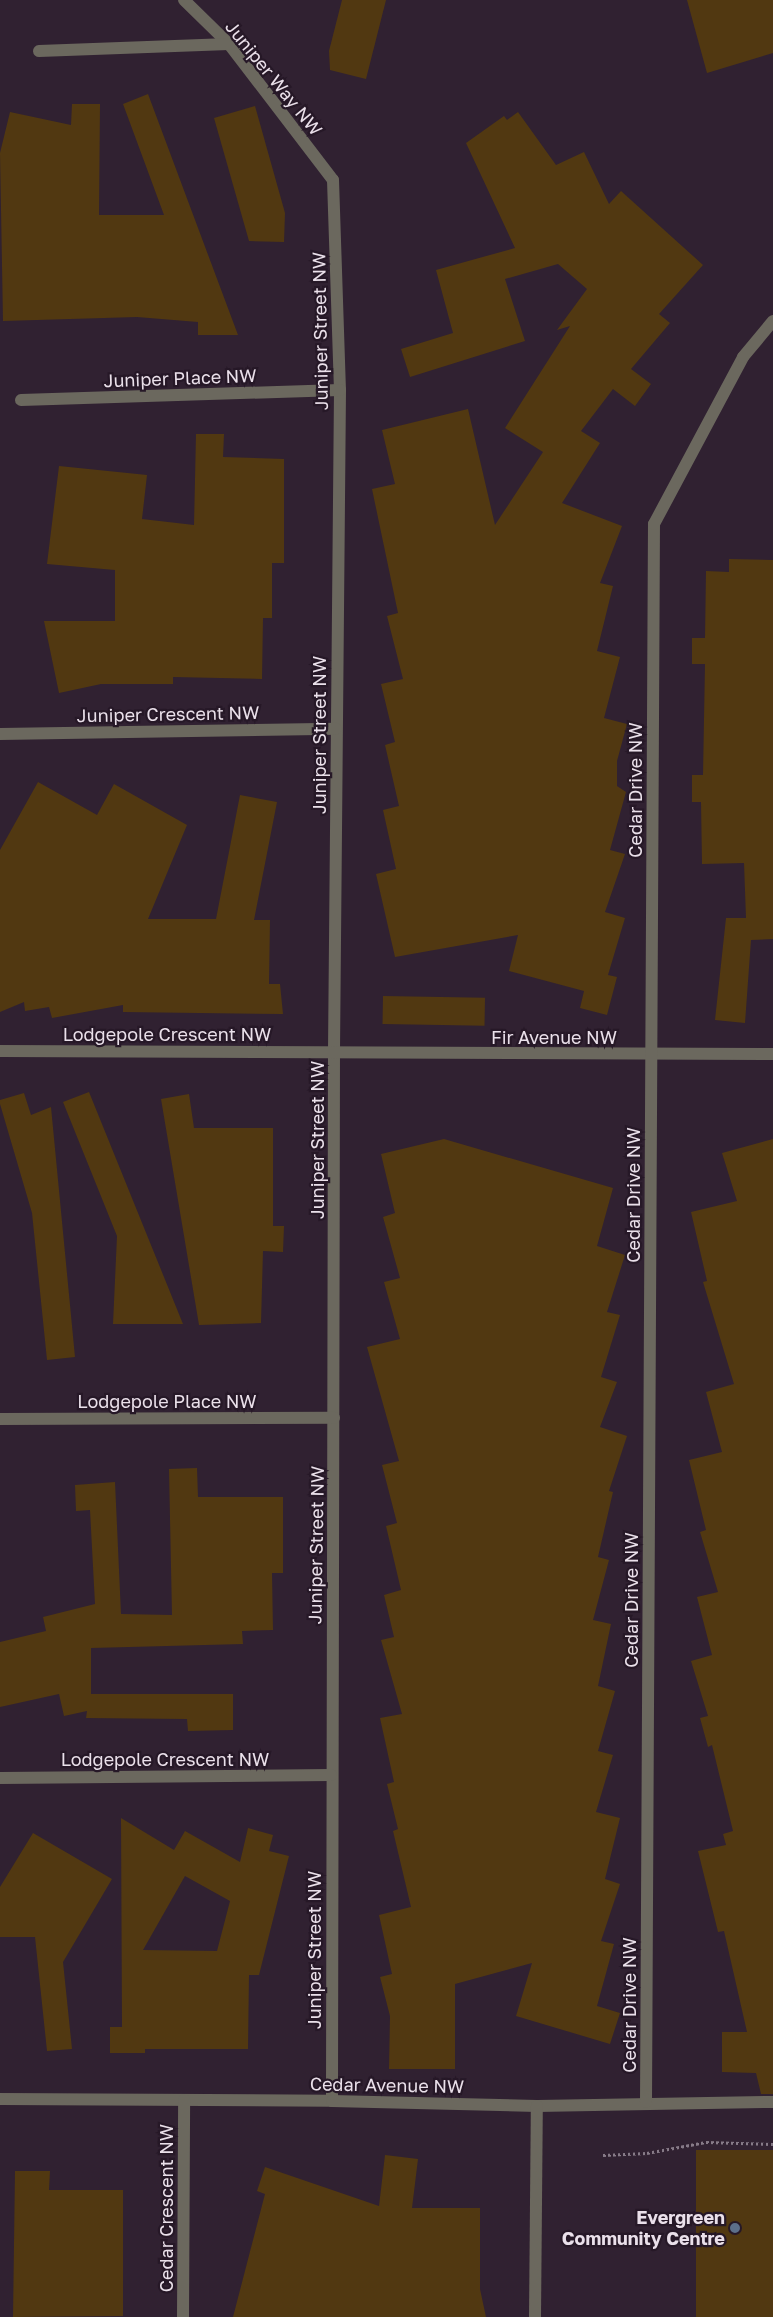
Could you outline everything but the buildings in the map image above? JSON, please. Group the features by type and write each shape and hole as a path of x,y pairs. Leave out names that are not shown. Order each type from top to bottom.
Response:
{"street":[{"name":"Juniper Way NW","path":"184,0 229,44 333,180"},
{"path":"39,51 229,44"},
{"name":"Juniper Street NW","path":"332,2100 331,1775 334,1418 334,1053 340,390 333,180"},
{"name":"Cedar Drive NW","path":"646,2102 654,524 743,357 773,321"},
{"name":"Juniper Place NW","path":"21,400 340,390"},
{"name":"Juniper Crescent NW","path":"0,734 336,729"},
{"name":"Lodgepole Crescent NW","path":"0,1051 334,1053"},
{"name":"Fir Avenue NW","path":"334,1053 773,1054"},
{"name":"Lodgepole Place NW","path":"0,1419 334,1418"},
{"name":"Lodgepole Crescent NW","path":"0,1778 331,1775"},
{"name":"Cedar Avenue NW","path":"0,2099 332,2100 538,2106 646,2102 773,2102"},
{"name":"Cedar Crescent NW","path":"182,2317 184,2100"},
{"path":"535,2317 538,2106"}],"path":[{"path":"603,2155 647,2153 706,2142 773,2144"}],"place":[{"name":"Evergreen Community Centre","path":"735,2228"}]}
